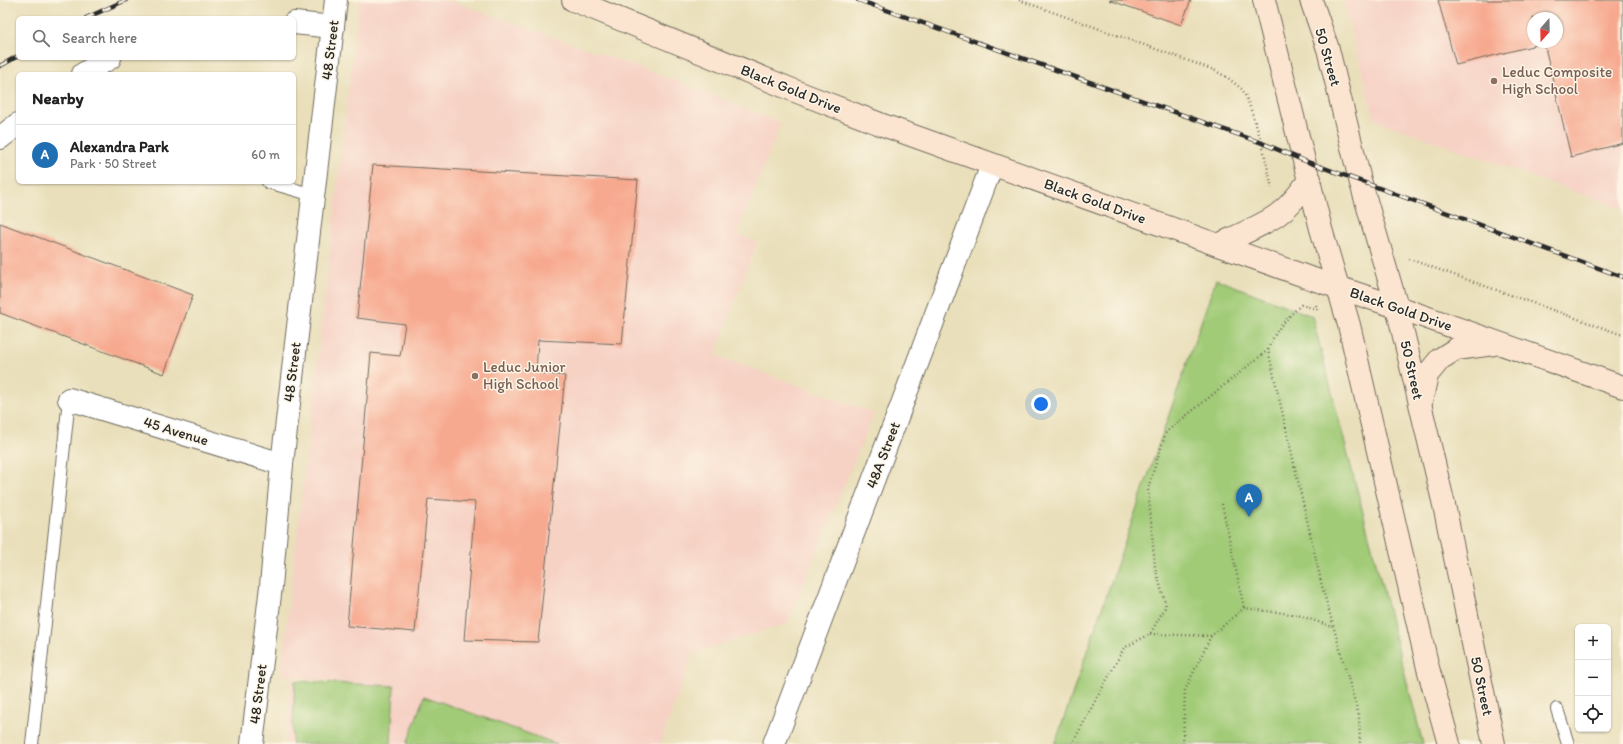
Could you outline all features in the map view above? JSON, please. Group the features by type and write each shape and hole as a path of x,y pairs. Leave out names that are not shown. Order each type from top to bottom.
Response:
{"main road":[{"name":"Black Gold Drive","path":"573,0 792,90 880,124 1338,288 1397,307 1623,387"},
{"path":"1264,0 1310,179 1321,229 1349,325 1428,668 1449,744"},
{"name":"50 Street","path":"1311,0 1328,49 1360,180 1397,307 1444,505 1494,744"},
{"path":"1218,245 1272,219 1299,194 1310,179"},
{"path":"1420,405 1427,375 1440,359 1456,349 1498,343"}],"street":[{"name":"48 Street","path":"252,744 271,586 282,464 336,0"},
{"path":"296,23 333,27"},
{"path":"86,72 107,60"},
{"path":"0,138 16,126"},
{"name":"48A Street","path":"774,744 992,165"},
{"name":"45 Avenue","path":"69,399 282,464"}],"lane":[{"path":"275,184 313,195"},
{"path":"32,744 69,399"},
{"path":"1557,709 1568,744"}],"path":[{"path":"1019,0 1214,70 1228,78 1243,90 1262,143 1273,195 1285,208"},
{"path":"1379,247 1413,261 1623,335"},
{"path":"1150,634 1166,606 1155,567 1148,488 1166,432 1268,350 1274,335 1289,316 1301,305 1317,310 1310,278"},
{"path":"1268,350 1323,590 1359,716 1360,744"},
{"path":"1222,504 1244,608"},
{"path":"1183,744 1185,690 1211,636 1244,608 1298,615 1334,627"},
{"path":"1072,744 1124,648 1150,634 1211,636"}],"shaded area":[{"name":"Leduc Junior High School","path":"359,0 448,0 669,78 781,123 737,234 757,242 715,355 874,413 787,624 693,653 660,744 285,744 292,680 422,692 281,675"},
{"name":"Leduc Composite High School","path":"1343,0 1623,0 1623,209 1375,120"}],"green space":[{"path":"1216,279 1312,316 1423,744 1055,744"},
{"path":"295,681 394,686 391,744 292,744"},
{"path":"424,696 557,744 407,744"}],"building":[{"path":"1109,0 1191,0 1181,25"},
{"path":"1438,0 1623,0 1623,143 1571,157 1545,48 1563,48 1563,12 1527,12 1527,47 1456,65"},
{"path":"373,165 638,180 622,344 538,340 536,373 565,376 538,642 464,640 475,502 428,499 415,632 347,626 371,353 400,356 405,324 357,318"},
{"path":"0,223 193,295 164,374 0,313"}],"railway":[{"path":"90,16 126,0"},
{"path":"858,0 1262,143 1305,161 1623,277"},
{"path":"0,66 16,57"}],"place":[{"name":"Leduc Composite High School","path":"1494,81"},
{"name":"Leduc Junior High School","path":"475,376"},
{"name":"Alexandra Park","path":"1249,517"}]}
